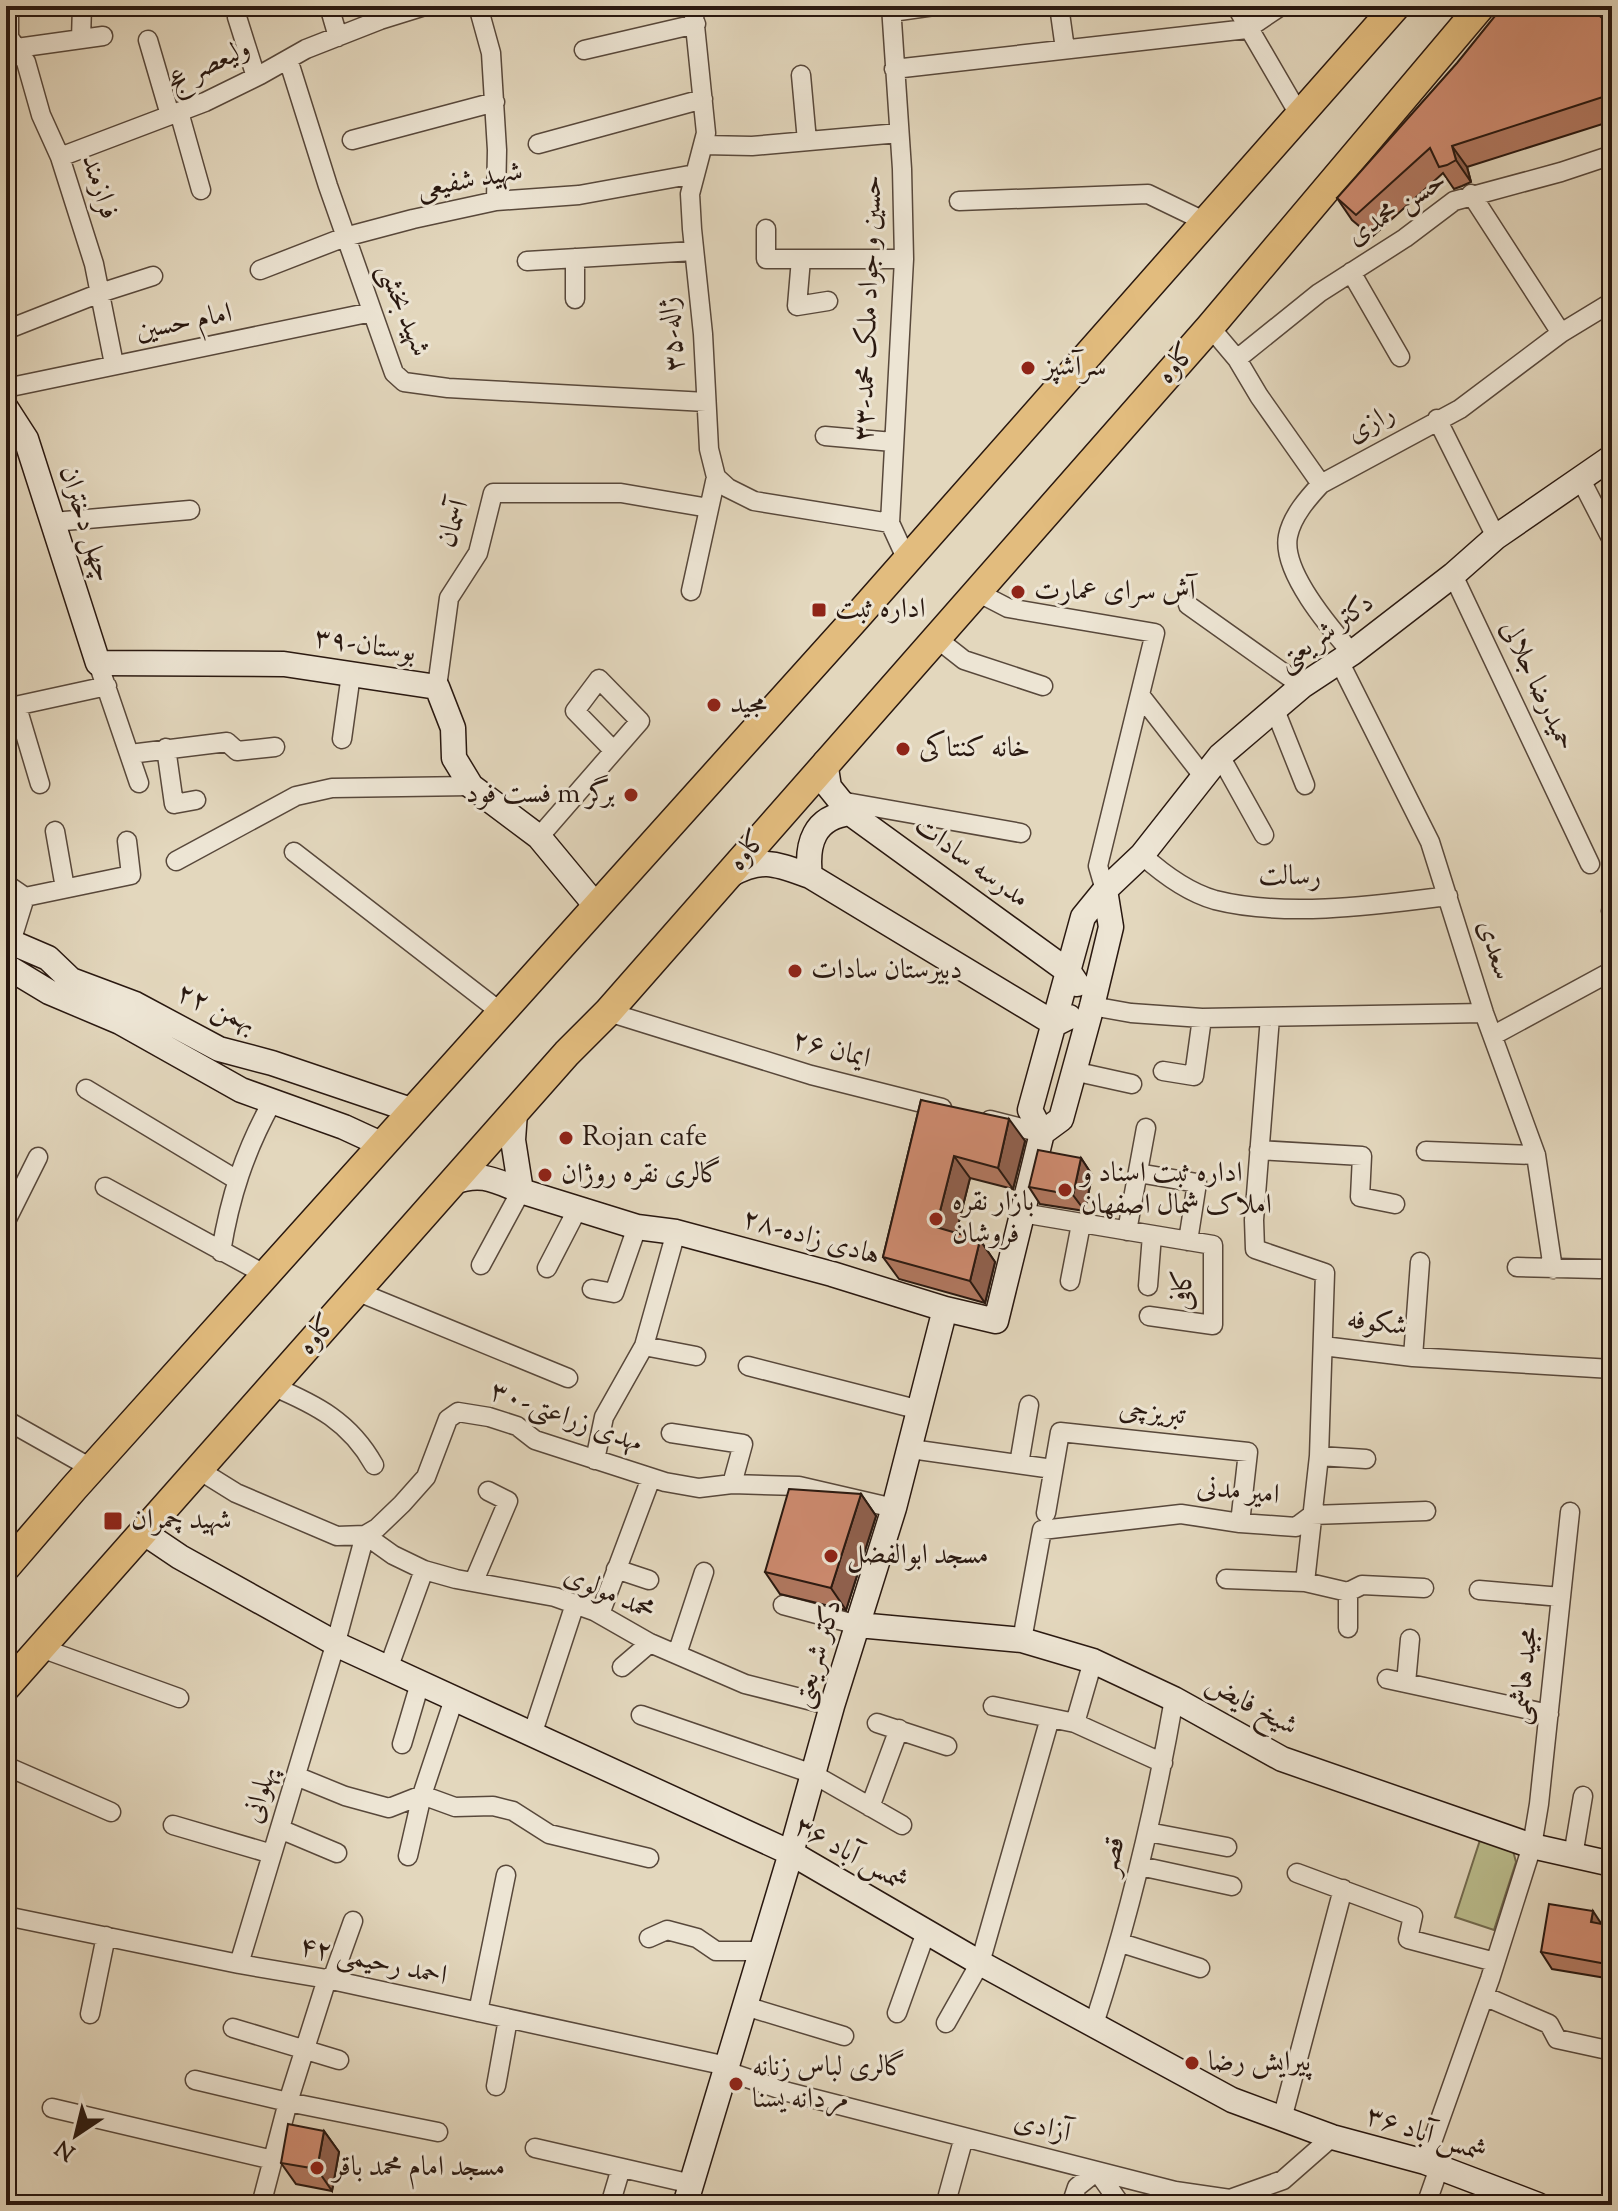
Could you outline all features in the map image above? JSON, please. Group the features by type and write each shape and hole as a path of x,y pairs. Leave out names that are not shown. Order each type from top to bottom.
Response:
{"main road":[{"path":"6,1567 91,1468 907,560 1396,6"},
{"name":"کاوه","path":"6,1687 515,1112 608,1012 1210,327 1481,6"}],"street":[{"path":"9,6 10,39 103,36"},
{"path":"81,39 82,6"},
{"path":"329,6 338,37"},
{"name":"ولیعصر عج","path":"60,157 174,114 256,77 306,49 422,6"},
{"path":"478,6 491,53 496,201"},
{"path":"892,9 934,6"},
{"path":"1059,6 1065,49"},
{"path":"1236,6 1300,116"},
{"path":"894,69 1247,29 1281,6"},
{"path":"1593,6 1612,23"},
{"name":"۳۳-حسین و جواد ملک محمد","path":"892,9 904,259 890,523 907,560"},
{"path":"584,50 694,15"},
{"name":"۳۵-ژاله","path":"694,15 706,133 690,194 703,334 709,449 716,477"},
{"path":"237,17 256,77"},
{"name":"فرازمند","path":"10,39 26,62 41,115 60,157 94,264 114,364"},
{"path":"148,40 201,190"},
{"name":"شهید بخشی","path":"288,59 345,237 394,373 404,382 448,388 706,402"},
{"path":"801,75 807,141"},
{"path":"538,144 703,99"},
{"path":"352,140 495,102"},
{"path":"703,145 752,146 899,133"},
{"name":"حسن محمدی","path":"1237,359 1319,293 1405,238 1454,201 1612,155"},
{"name":"شهید شفیعی","path":"260,270 345,237 496,201 579,195 695,174"},
{"path":"959,201 1148,194 1206,222"},
{"path":"1471,194 1561,333"},
{"path":"766,229 766,259 904,259"},
{"path":"527,261 694,251"},
{"path":"575,258 575,299"},
{"path":"801,259 797,306 828,301"},
{"path":"1351,272 1400,357"},
{"path":"6,330 153,276"},
{"name":"رازی","path":"1345,657 1293,569 1287,537 1303,503 1321,484 1460,409 1561,333 1612,302"},
{"name":"امام حسین","path":"6,388 372,312"},
{"path":"1210,327 1237,359 1321,484"},
{"name":"چهل دختران","path":"6,408 26,439 98,663"},
{"path":"1437,419 1496,537"},
{"path":"825,436 893,442"},
{"name":"دکتر شریعتی","path":"1042,1133 1030,1110 1083,917 1105,890 1142,855 1220,756 1302,686 1453,575 1496,537 1612,457"},
{"path":"691,591 716,477 728,488 754,501 890,523"},
{"path":"1580,478 1612,540"},
{"name":"آسمان","path":"437,687 449,598 478,553 493,493 621,493 709,508"},
{"path":"53,522 190,510"},
{"name":"حمیدرضا جلالی","path":"1453,575 1590,864"},
{"path":"977,592 1008,608 1155,633 1098,866 1105,890"},
{"path":"1188,605 1302,686"},
{"path":"936,638 964,660 1043,686"},
{"name":"سعدی","path":"1345,657 1430,842 1484,1013 1536,1155 1553,1269"},
{"path":"98,663 139,783"},
{"name":"۳۹-بوستان","path":"98,663 284,664 437,687 453,728 454,758 471,786 539,837 597,907"},
{"path":"342,739 351,674"},
{"path":"539,837 614,751 640,721 599,679 575,711 614,751"},
{"path":"40,784 11,707 107,686"},
{"path":"1140,695 1203,776"},
{"path":"1275,710 1305,785"},
{"path":"130,754 227,742 237,751 275,747"},
{"path":"166,748 174,804 196,800"},
{"path":"1220,756 1264,835"},
{"path":"825,762 829,787 845,807 1021,833"},
{"path":"176,861 296,796 332,788 471,786"},
{"path":"810,876 807,855 810,842 822,824 845,807"},
{"name":"مدرسه سادات","path":"845,807 1069,972 1092,1006"},
{"path":"55,831 65,888"},
{"path":"6,884 25,897 131,875 127,841"},
{"path":"294,852 502,1013"},
{"name":"رسالت","path":"1142,855 1184,888 1215,900 1244,904 1356,907 1448,896"},
{"path":"728,876 748,865 765,862 810,876 1055,1024 1092,1006 1131,1013 1202,1018 1484,1013"},
{"name":"دکتر شریعتی","path":"692,2199 832,1706 911,1449 945,1309 996,1321 1042,1133 1061,1119 1111,927 1105,890"},
{"path":"8,949 25,897"},
{"name":"۲۲ بهمن","path":"8,949 48,958 71,980 135,1004 219,1049 272,1063 414,1111"},
{"name":"۲۲ بهمن","path":"8,949 49,992 120,1022 241,1090 383,1145"},
{"path":"1494,1035 1612,971"},
{"name":"۲۶ ایمان","path":"608,1012 811,1075 1042,1133"},
{"name":"شکوفه","path":"1270,1017 1254,1220 1255,1249 1325,1273 1323,1346 1413,1357 1612,1369"},
{"path":"1163,1071 1194,1076 1202,1018"},
{"path":"1073,1071 1132,1084"},
{"path":"328,1122 339,1118 346,1110 348,1103 343,1087"},
{"path":"86,1089 237,1180"},
{"path":"221,1252 237,1180 250,1142 272,1102"},
{"path":"481,1265 521,1191 513,1140 515,1112"},
{"path":"1127,1231 1146,1128"},
{"path":"1259,1150 1362,1156 1360,1197 1395,1204"},
{"path":"1426,1151 1536,1155"},
{"path":"8,1213 38,1157"},
{"path":"1138,1173 1197,1183 1188,1241"},
{"name":"۲۸-هادی زاده","path":"453,1182 469,1176 485,1176 577,1210 637,1227 676,1232 832,1274 945,1309"},
{"path":"105,1187 266,1275"},
{"path":"547,1268 577,1210"},
{"name":"کافی","path":"1022,1213 1213,1245 1213,1325 1149,1316"},
{"path":"1070,1281 1081,1224"},
{"path":"592,1289 614,1293 637,1227"},
{"path":"595,1460 604,1417 644,1346 676,1232"},
{"path":"1148,1286 1152,1235"},
{"path":"1413,1357 1420,1262"},
{"path":"1517,1267 1600,1269"},
{"path":"356,1291 568,1378"},
{"path":"644,1346 696,1356"},
{"path":"1305,1582 1319,1456 1323,1346"},
{"path":"748,1366 920,1410"},
{"path":"272,1386 316,1404 362,1444 374,1465"},
{"path":"1019,1464 1029,1405"},
{"name":"۳۰-مهدی زراعتی","path":"365,1535 377,1528 426,1477 448,1419 458,1412 517,1426 535,1440 651,1478 699,1488 732,1484 799,1486 894,1508"},
{"path":"6,1420 91,1468"},
{"name":"تبریزچی","path":"1022,1640 1060,1432 1248,1452 1240,1523"},
{"path":"671,1433 743,1444 732,1484"},
{"path":"911,1449 1053,1469"},
{"path":"1319,1456 1366,1459"},
{"path":"199,1470 236,1493 337,1536 365,1535"},
{"path":"600,1614 651,1478"},
{"path":"474,1581 508,1501 488,1491"},
{"name":"امیر مدنی","path":"1044,1521 1181,1514 1296,1527 1312,1515 1426,1511"},
{"name":"مجید هاشمی","path":"1426,2205 1432,2165 1532,1846 1570,1512"},
{"name":"شمس آباد ۳۶","path":"143,1532 180,1557 388,1669 791,1853 980,1963 1232,2100 1332,2137 1432,2165 1538,2205"},
{"name":"محمد مولوی","path":"365,1535 393,1555 424,1570 555,1597 600,1614 650,1643 745,1684 832,1706"},
{"name":"پهلوانی","path":"239,1964 365,1535"},
{"path":"616,1569 649,1580"},
{"path":"388,1669 424,1570"},
{"path":"677,1654 704,1572"},
{"path":"1226,1579 1305,1582 1348,1592 1362,1585 1424,1588"},
{"path":"1479,1590 1561,1597"},
{"path":"1348,1592 1348,1628"},
{"path":"532,1735 575,1604"},
{"path":"783,1605 858,1625"},
{"name":"شیخ فایض","path":"858,1625 1022,1640 1093,1661 1174,1699 1282,1759 1532,1846 1612,1864"},
{"path":"1406,1683 1410,1639"},
{"path":"622,1667 650,1643"},
{"path":"41,1648 179,1698"},
{"path":"1075,1723 1093,1661"},
{"path":"1387,1679 1549,1714"},
{"path":"402,1744 420,1683"},
{"path":"408,1856 422,1795 454,1699"},
{"name":"قصر","path":"1094,2024 1121,1943 1140,1866 1174,1699"},
{"path":"993,1706 1075,1723 1163,1763"},
{"path":"641,1715 813,1774 902,1825"},
{"path":"946,2023 980,1963 1050,1718"},
{"path":"877,1723 947,1746"},
{"path":"870,1807 899,1729"},
{"path":"6,1766 111,1812"},
{"path":"296,1776 345,1796 389,1808 422,1795 455,1807 493,1806 513,1811 549,1834 649,1858"},
{"path":"1573,1856 1583,1796"},
{"path":"173,1825 272,1854"},
{"path":"280,1829 337,1853"},
{"path":"1148,1832 1227,1847"},
{"path":"1140,1866 1232,1886"},
{"path":"1297,1873 1413,1916 1408,1939 1495,1962"},
{"path":"478,2012 506,1875"},
{"path":"1282,2119 1343,1889"},
{"name":"۴۲ احمد رحیمی","path":"6,1916 327,1979 727,2068"},
{"path":"261,2205 288,2102 327,1979 334,1974 353,1921"},
{"path":"649,1938 667,1930 697,1938 716,1951 762,1951"},
{"path":"897,2013 926,1932"},
{"path":"90,2014 106,1936"},
{"path":"1121,1943 1200,1968"},
{"path":"1484,1996 1549,2024 1557,2039 1612,2051"},
{"path":"745,2006 844,2036"},
{"path":"496,2086 508,2019"},
{"path":"233,2028 339,2060"},
{"name":"آزادی","path":"727,2068 788,2092 1229,2202 1283,2180 1332,2137"},
{"path":"195,2080 438,2132"},
{"path":"52,2108 273,2160"},
{"path":"948,2195 964,2137"},
{"path":"535,2148 621,2168 692,2199"},
{"path":"610,2205 621,2168"},
{"path":"1071,2205 1077,2187 1097,2171 1121,2205"}],"green space":[{"path":"1481,1837 1512,1847 1516,1862 1494,1930 1455,1917"}],"building":[{"path":"1503,6 1584,6 1596,13 1612,26 1612,94 1452,146 1456,160 1447,165 1439,167 1430,148 1356,215 1337,198 1457,63"},
{"path":"921,1100 1009,1119 998,1168 954,1156 936,1227 980,1240 970,1281 883,1257"},
{"path":"1038,1150 1081,1158 1073,1195 1029,1187"},
{"path":"789,1489 861,1494 831,1588 765,1572"},
{"path":"1549,1904 1593,1911 1591,1922 1612,1926 1612,1965 1541,1952"},
{"path":"288,2124 324,2131 317,2169 281,2163"}],"place":[{"name":"سرآشپز","path":"1028,368"},
{"name":"آش سرای عمارت","path":"1018,592"},
{"name":"اداره ثبت","path":"819,610"},
{"name":"مجید","path":"714,705"},
{"name":"خانه کنتاکی","path":"903,749"},
{"name":"فست فود m برگر","path":"631,795"},
{"name":"دبیرستان سادات","path":"795,971"},
{"name":"Rojan cafe","path":"566,1138"},
{"name":"گالری نقره روژان","path":"545,1175"},
{"name":"اداره ثبت اسناد و املاک شمال اصفهان","path":"1065,1190"},
{"name":"بازار نقره فروشان","path":"936,1219"},
{"name":"شهید چمران","path":"113,1521"},
{"name":"مسجد ابوالفضل","path":"831,1556"},
{"name":"پیرایش رضا","path":"1192,2063"},
{"name":"گالری لباس زنانه مردانه یسنا","path":"736,2084"},
{"name":"مسجد امام محمد باقر","path":"317,2168"}]}
